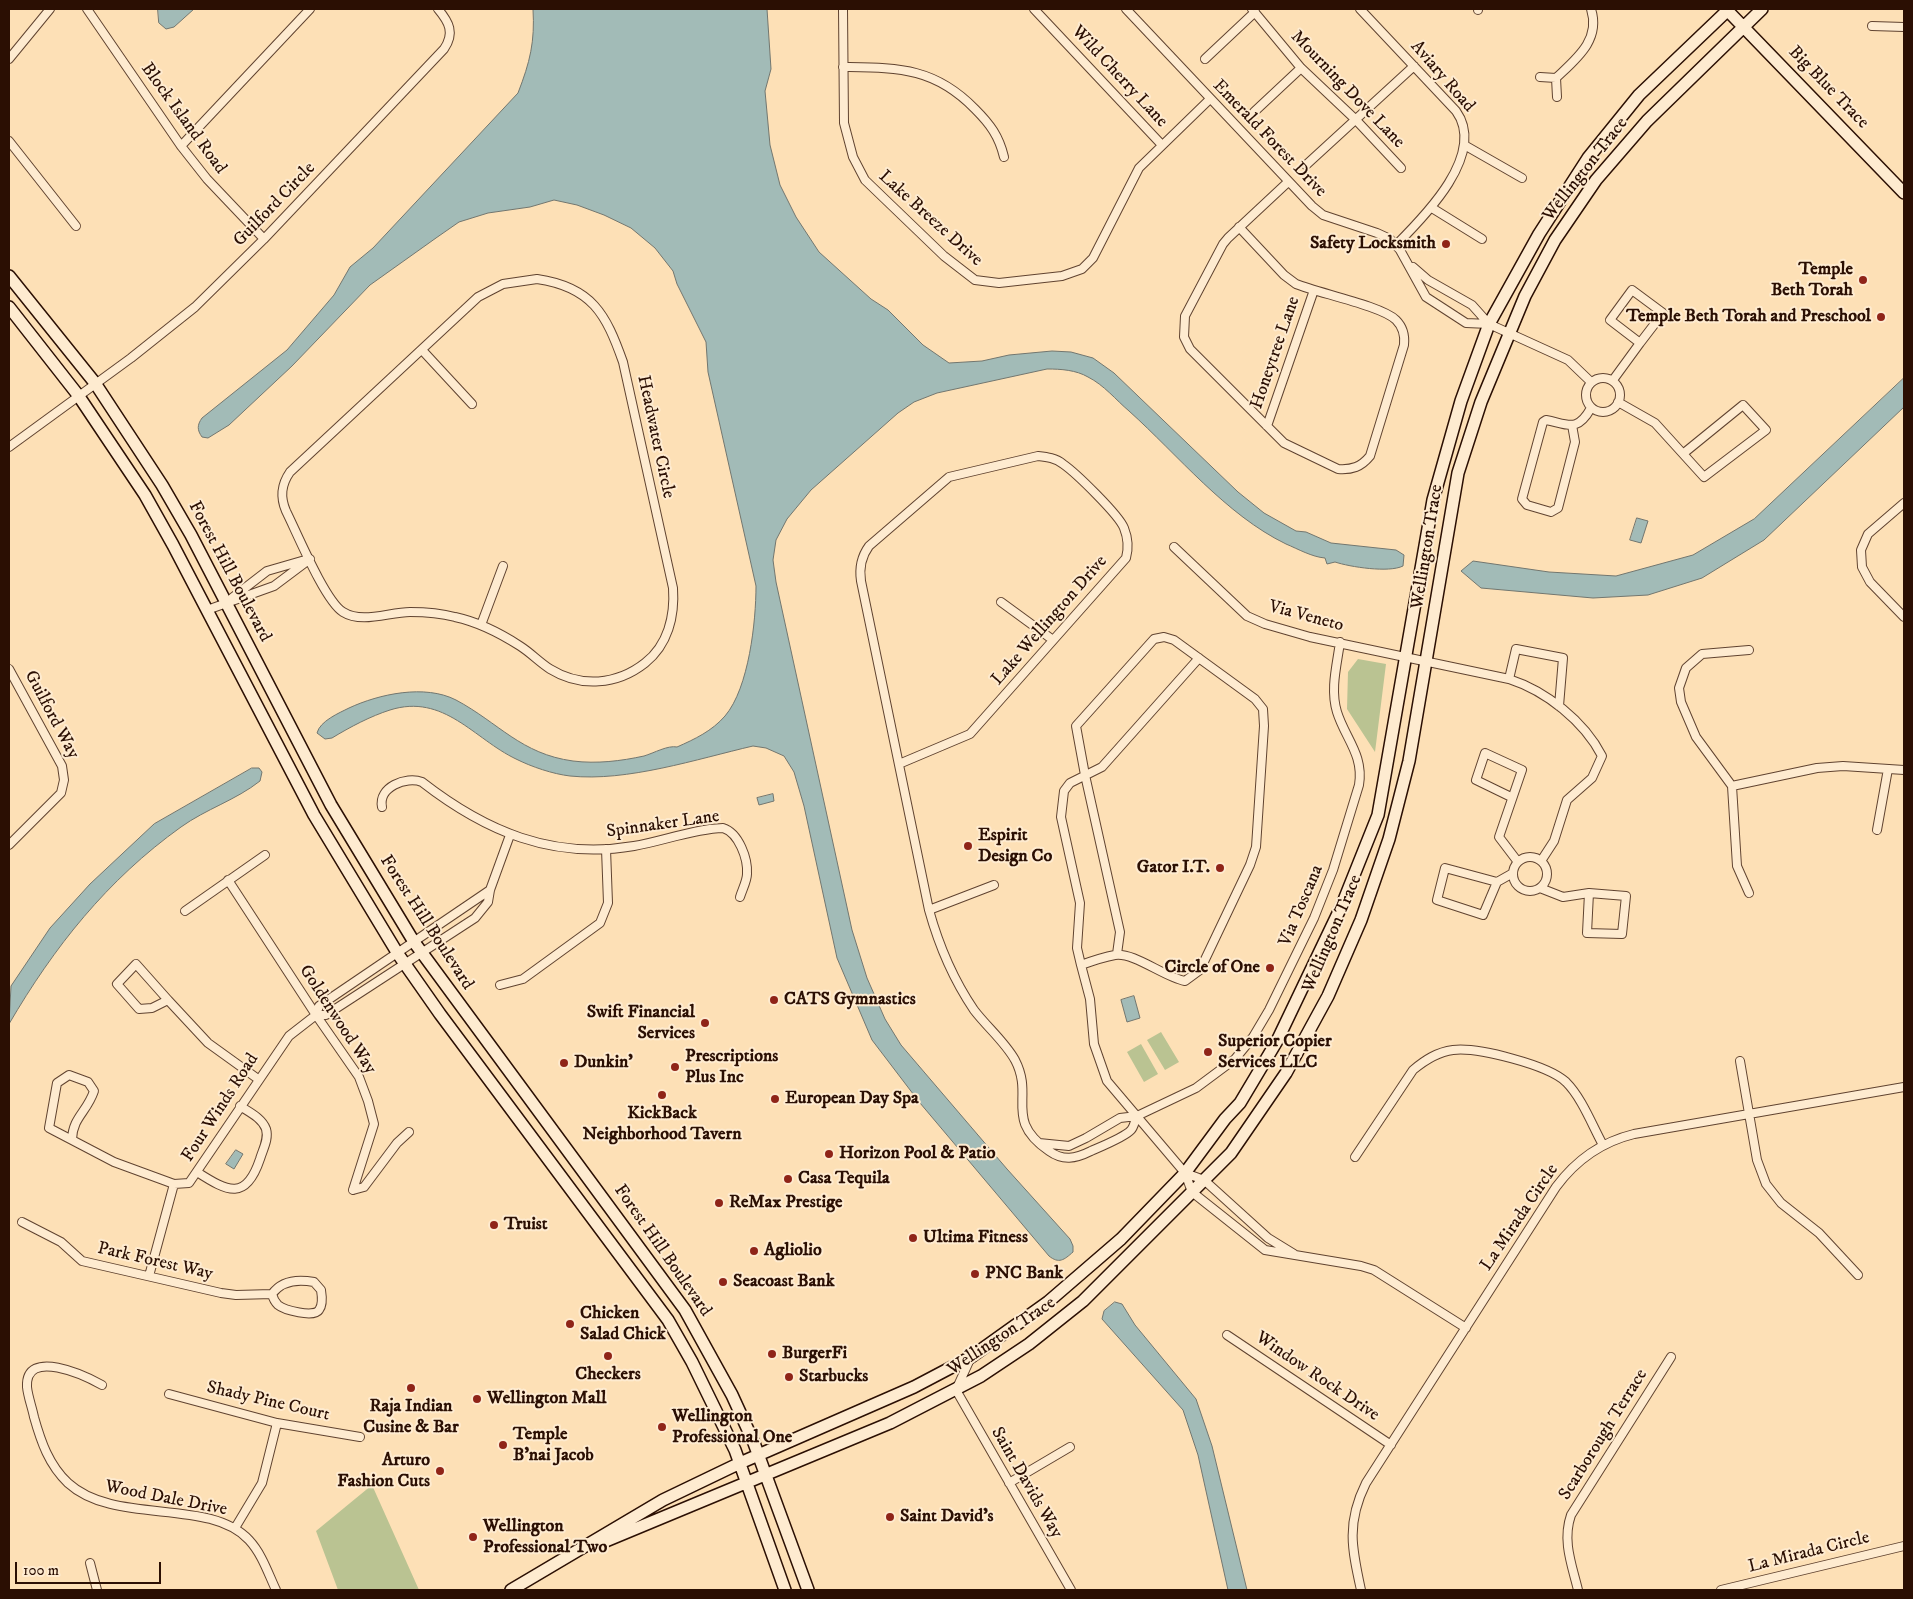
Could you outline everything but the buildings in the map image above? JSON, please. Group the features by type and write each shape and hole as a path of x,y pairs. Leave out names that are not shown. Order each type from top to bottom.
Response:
{"street":[{"path":"9,59 50,9"},
{"name":"Block Island Road","path":"88,9 181,146 218,191 264,239"},
{"path":"181,146 310,9"},
{"name":"Guilford Circle","path":"78,395 163,334 195,307 264,239 444,49 450,35 450,28 448,21 438,9"},
{"name":"Lake Breeze Drive","path":"843,9 845,132 861,173 865,180 944,256 975,280 999,283 1069,275 1082,269 1093,258 1139,168 1210,99"},
{"name":"Wild Cherry Lane","path":"1034,9 1162,144"},
{"name":"Emerald Forest Drive","path":"1126,9 1312,206 1323,215 1384,236 1396,245 1426,297 1466,323 1489,324"},
{"name":"Aviary Road","path":"1360,9 1461,117 1466,131 1466,146"},
{"path":"1557,97 1556,78 1589,43 1594,28 1591,9"},
{"name":"Wellington Trace","path":"510,1590 663,1500 740,1463 914,1387 972,1357 1048,1302 1120,1239 1185,1173 1240,1102 1272,1050 1342,904 1378,814 1434,500 1460,401 1489,324 1539,234 1588,158 1639,96 1727,9"},
{"name":"Big Blue Trace","path":"1727,9 1904,193"},
{"name":"Wellington Trace","path":"554,1564 673,1512 748,1484 890,1423 956,1390 1029,1344 1084,1301 1231,1153 1286,1073 1328,996 1361,920 1389,839 1409,761 1458,473 1481,402 1525,296 1555,240 1596,180 1647,120 1762,9"},
{"path":"1204,59 1254,10"},
{"name":"Mourning Dove Lane","path":"1254,10 1301,68 1356,120 1401,168"},
{"path":"1872,26 1904,27"},
{"path":"1306,165 1414,66"},
{"path":"843,68 896,68 915,71 938,79 964,97 992,126 1000,141 1004,157"},
{"path":"1254,112 1301,68"},
{"path":"1540,77 1556,78"},
{"path":"9,141 76,226"},
{"path":"1396,245 1432,208 1461,160 1466,146 1522,178"},
{"path":"1239,227 1290,280 1389,315 1395,319 1403,331 1404,345 1370,456 1360,466 1346,470 1338,469 1284,443 1190,349 1184,337 1185,316 1223,244 1239,227 1288,182"},
{"path":"1432,208 1482,239"},
{"name":"Emerald Forest Drive","path":"1407,263 1428,280 1472,305 1489,324 1568,360 1591,382"},
{"name":"Forest Hill Boulevard","path":"9,276 95,383 162,485 226,602 331,805 414,942 685,1310 732,1395 759,1455 808,1590"},
{"name":"Headwater Circle","path":"530,279 551,281 564,285 589,300 611,328 623,362 673,588 674,602 671,622 656,652 637,669 606,681 579,680 560,674 522,647 481,624 433,613 409,612 363,617 349,615 333,603 283,504 282,490 286,478 422,350 478,298 502,284 530,279"},
{"name":"Honeytree Lane","path":"1267,426 1314,290"},
{"path":"1613,380 1663,313 1632,290 1610,320 1640,343"},
{"name":"Forest Hill Boulevard","path":"9,307 78,395 144,495 207,610 314,815 398,954 440,1014 668,1320 715,1406 740,1463 785,1590"},
{"path":"422,350 472,404"},
{"path":"1601,377 1613,380 1619,388 1618,402 1606,412 1591,408 1585,398 1585,392 1591,382 1601,377"},
{"path":"9,447 78,395"},
{"path":"1618,402 1655,423 1704,477 1766,430 1742,405 1684,453"},
{"path":"1572,425 1575,442 1558,508 1551,512 1527,505 1522,499 1543,422 1546,420 1565,426 1572,425 1585,420 1591,408"},
{"name":"Lake Wellington Drive","path":"899,764 970,734 1126,558 1129,548 1118,517 1063,464 1050,457 1038,456 949,477 874,541 865,552 860,566 861,581 929,910 943,955 960,988 975,1011 1015,1060 1021,1080 1022,1118 1027,1132 1037,1143 1056,1156 1070,1159 1089,1152 1131,1130 1137,1116"},
{"path":"1904,503 1868,534 1861,550 1862,567 1870,582 1904,616"},
{"name":"Via Veneto","path":"1174,547 1247,616 1284,630 1509,679 1533,688 1559,706 1594,741 1602,756 1592,778 1567,800 1554,841 1541,861"},
{"path":"226,602 267,571 310,559"},
{"path":"207,610 274,586 310,559"},
{"path":"481,624 503,566"},
{"path":"1001,602 1053,640"},
{"path":"1081,965 1117,954 1128,956 1174,979 1185,981 1200,970 1250,865 1256,847 1264,726 1263,709 1255,699 1199,658 1174,640 1164,637 1154,639 1076,726 1120,932 1117,954"},
{"name":"Via Toscana","path":"1137,1116 1202,1084 1235,1059 1253,1037 1269,1010 1314,918 1348,827 1360,778 1358,756 1341,724 1334,696 1340,642"},
{"path":"1509,679 1516,649 1563,658 1559,706"},
{"path":"1749,650 1702,654 1686,668 1679,688 1681,702 1696,737 1732,786 1737,866 1749,893"},
{"path":"1199,658 1123,746 1102,767 1070,783 1064,791 1061,817 1080,903 1077,948 1090,999 1094,1044 1101,1067 1112,1088 1185,1173 1192,1192 1265,1250 1361,1266 1374,1270 1466,1328"},
{"name":"Guilford Way","path":"9,668 62,766 64,780 61,793 9,845"},
{"path":"1511,797 1476,780 1485,753 1522,770 1511,797 1499,837 1518,862"},
{"path":"1732,786 1817,768 1843,766 1904,770"},
{"path":"1877,830 1888,769"},
{"name":"Spinnaker Lane","path":"382,806 381,799 383,793 401,782 415,780 422,782 473,818 510,835 554,846 606,849 633,846 716,828 730,830 739,840 748,874 740,897"},
{"name":"Four Winds Road","path":"316,1015 326,1015 475,918 488,902 490,890 510,835"},
{"path":"500,985 523,979 600,923 608,903 606,849"},
{"path":"185,911 265,855"},
{"path":"1497,882 1445,868 1437,900 1483,915 1497,882 1513,873 1518,862 1527,857 1541,861 1547,875 1540,888"},
{"path":"1513,873 1519,888 1530,891 1540,888 1563,897 1590,892 1626,896 1622,934 1587,932 1590,892"},
{"name":"Goldenwood Way","path":"228,880 359,1077 374,1124 353,1190 364,1187 397,1143 409,1132"},
{"path":"929,910 994,885"},
{"name":"Four Winds Road","path":"174,1184 190,1183 258,1079 289,1036 316,1015 319,1006 490,890"},
{"path":"168,1000 152,1008 139,1009 117,984 136,964 208,1043 258,1079"},
{"path":"1355,1157 1413,1070 1431,1056 1461,1049 1538,1066 1558,1076 1575,1093 1602,1145"},
{"path":"1740,1061 1759,1168 1770,1191 1781,1203 1836,1248 1858,1275"},
{"path":"72,1140 74,1124 90,1104 94,1091 88,1082 69,1075 57,1083 49,1128 114,1162 174,1184 149,1276"},
{"name":"La Mirada Circle","path":"1361,1590 1352,1542 1354,1512 1366,1483 1565,1175 1577,1163 1602,1145 1634,1134 1904,1087"},
{"path":"197,1172 220,1187 240,1188 252,1180 267,1136 262,1122 240,1106"},
{"path":"1037,1143 1069,1146 1120,1118 1137,1116"},
{"path":"1185,1173 1204,1180 1268,1238 1298,1256"},
{"name":"Park Forest Way","path":"22,1222 61,1242 82,1261 220,1293 236,1295 268,1294"},
{"path":"290,1282 314,1282 321,1290 321,1305 314,1314 284,1308 276,1304 268,1294 279,1286 290,1282"},
{"name":"Window Rock Drive","path":"1227,1335 1390,1445"},
{"path":"956,1390 972,1357"},
{"name":"Scarborough Terrace","path":"1578,1590 1567,1544 1571,1515 1671,1357"},
{"name":"Wood Dale Drive","path":"102,1385 81,1373 48,1366 41,1367 31,1375 27,1388 37,1427 44,1450 59,1475 81,1493 107,1504 214,1520 235,1528 254,1545 276,1590"},
{"name":"Saint Davids Way","path":"956,1390 1071,1590"},
{"name":"Shady Pine Court","path":"169,1394 277,1423 360,1437"},
{"path":"235,1528 262,1483 277,1423"},
{"path":"1009,1483 1070,1447"},
{"name":"La Mirada Circle","path":"1720,1590 1904,1546"},
{"path":"90,1563 97,1590"}],"green space":[{"path":"1358,659 1386,664 1375,752 1347,709 1348,672"},
{"path":"1161,1032 1179,1062 1165,1070 1147,1040"},
{"path":"1141,1044 1158,1074 1144,1082 1127,1052"},
{"path":"372,1485 419,1590 338,1590 316,1531"}],"water":[{"path":"158,9 194,9 174,27 166,29 159,23"},
{"path":"533,9 767,9 771,69 765,91 770,145 780,185 796,217 819,252 871,299 888,310 923,345 949,363 982,361 1009,355 1052,351 1071,352 1093,358 1114,373 1238,492 1264,513 1296,531 1306,532 1331,543 1396,550 1404,555 1403,566 1389,569 1369,568 1335,562 1327,564 1325,558 1286,544 1264,532 1223,501 1099,384 1078,373 1052,369 937,393 914,402 898,413 811,490 787,519 776,540 773,560 776,582 852,930 867,978 885,1019 901,1045 1007,1169 1070,1239 1073,1252 1064,1259 1056,1260 1049,1256 920,1103 872,1040 837,958 804,806 794,772 784,756 766,748 753,746 638,773 615,776 570,776 543,770 516,759 443,713 427,708 409,706 375,715 332,738 325,739 317,733 330,718 361,703 388,695 416,692 430,693 444,695 456,700 524,745 539,752 573,761 609,762 644,756 669,747 677,747 697,738 725,716 740,689 750,654 753,635 756,586 708,372 706,342 677,284 673,271 655,248 631,228 604,215 577,205 554,200 530,207 488,213 459,222 370,285 292,366 229,425 208,438 202,437 199,432 198,425 202,418 287,350 334,295 350,267 373,248 518,93 531,52"},
{"path":"1904,378 1904,407 1764,540 1702,578 1648,595 1593,598 1481,588 1461,571 1473,561 1549,572 1616,576 1693,555 1754,519"},
{"path":"1637,518 1648,521 1641,543 1630,540"},
{"path":"252,768 259,768 262,772 260,781 241,794 181,827 129,869 106,892 84,916 44,968 9,1024 11,986 50,928 90,884 154,824"},
{"path":"773,794 774,801 759,805 757,798"},
{"path":"1134,996 1140,1018 1127,1022 1121,1000"},
{"path":"236,1150 243,1154 234,1169 226,1164"},
{"path":"1115,1302 1122,1304 1135,1325 1196,1399 1212,1446 1247,1590 1228,1590 1198,1455 1183,1410 1102,1319 1104,1311"}],"place":[{"name":"Safety Locksmith","path":"1446,244"},
{"name":"Temple Beth Torah","path":"1863,280"},
{"name":"Temple Beth Torah and Preschool","path":"1881,317"},
{"name":"Espirit Design Co","path":"968,846"},
{"name":"Gator I.T.","path":"1220,868"},
{"name":"Circle of One","path":"1270,968"},
{"name":"CATS Gymnastics","path":"774,1000"},
{"name":"Swift Financial Services","path":"705,1023"},
{"name":"Superior Copier Services LLC","path":"1208,1052"},
{"name":"Dunkin'","path":"564,1063"},
{"name":"Prescriptions Plus Inc","path":"675,1067"},
{"name":"KickBack Neighborhood Tavern","path":"662,1095"},
{"name":"European Day Spa","path":"775,1099"},
{"name":"Horizon Pool & Patio","path":"829,1154"},
{"name":"Casa Tequila","path":"788,1179"},
{"name":"ReMax Prestige","path":"719,1203"},
{"name":"Truist","path":"494,1225"},
{"name":"Ultima Fitness","path":"913,1238"},
{"name":"Agliolio","path":"754,1251"},
{"name":"PNC Bank","path":"975,1274"},
{"name":"Seacoast Bank","path":"723,1282"},
{"name":"Chicken Salad Chick","path":"570,1324"},
{"name":"BurgerFi","path":"772,1354"},
{"name":"Checkers","path":"608,1356"},
{"name":"Starbucks","path":"789,1377"},
{"name":"Raja Indian Cusine & Bar","path":"411,1388"},
{"name":"Wellington Mall","path":"477,1399"},
{"name":"Wellington Professional One","path":"662,1427"},
{"name":"Temple B'nai Jacob","path":"503,1445"},
{"name":"Arturo Fashion Cuts","path":"440,1471"},
{"name":"Saint David's","path":"890,1517"},
{"name":"Wellington Professional Two","path":"473,1537"}]}
